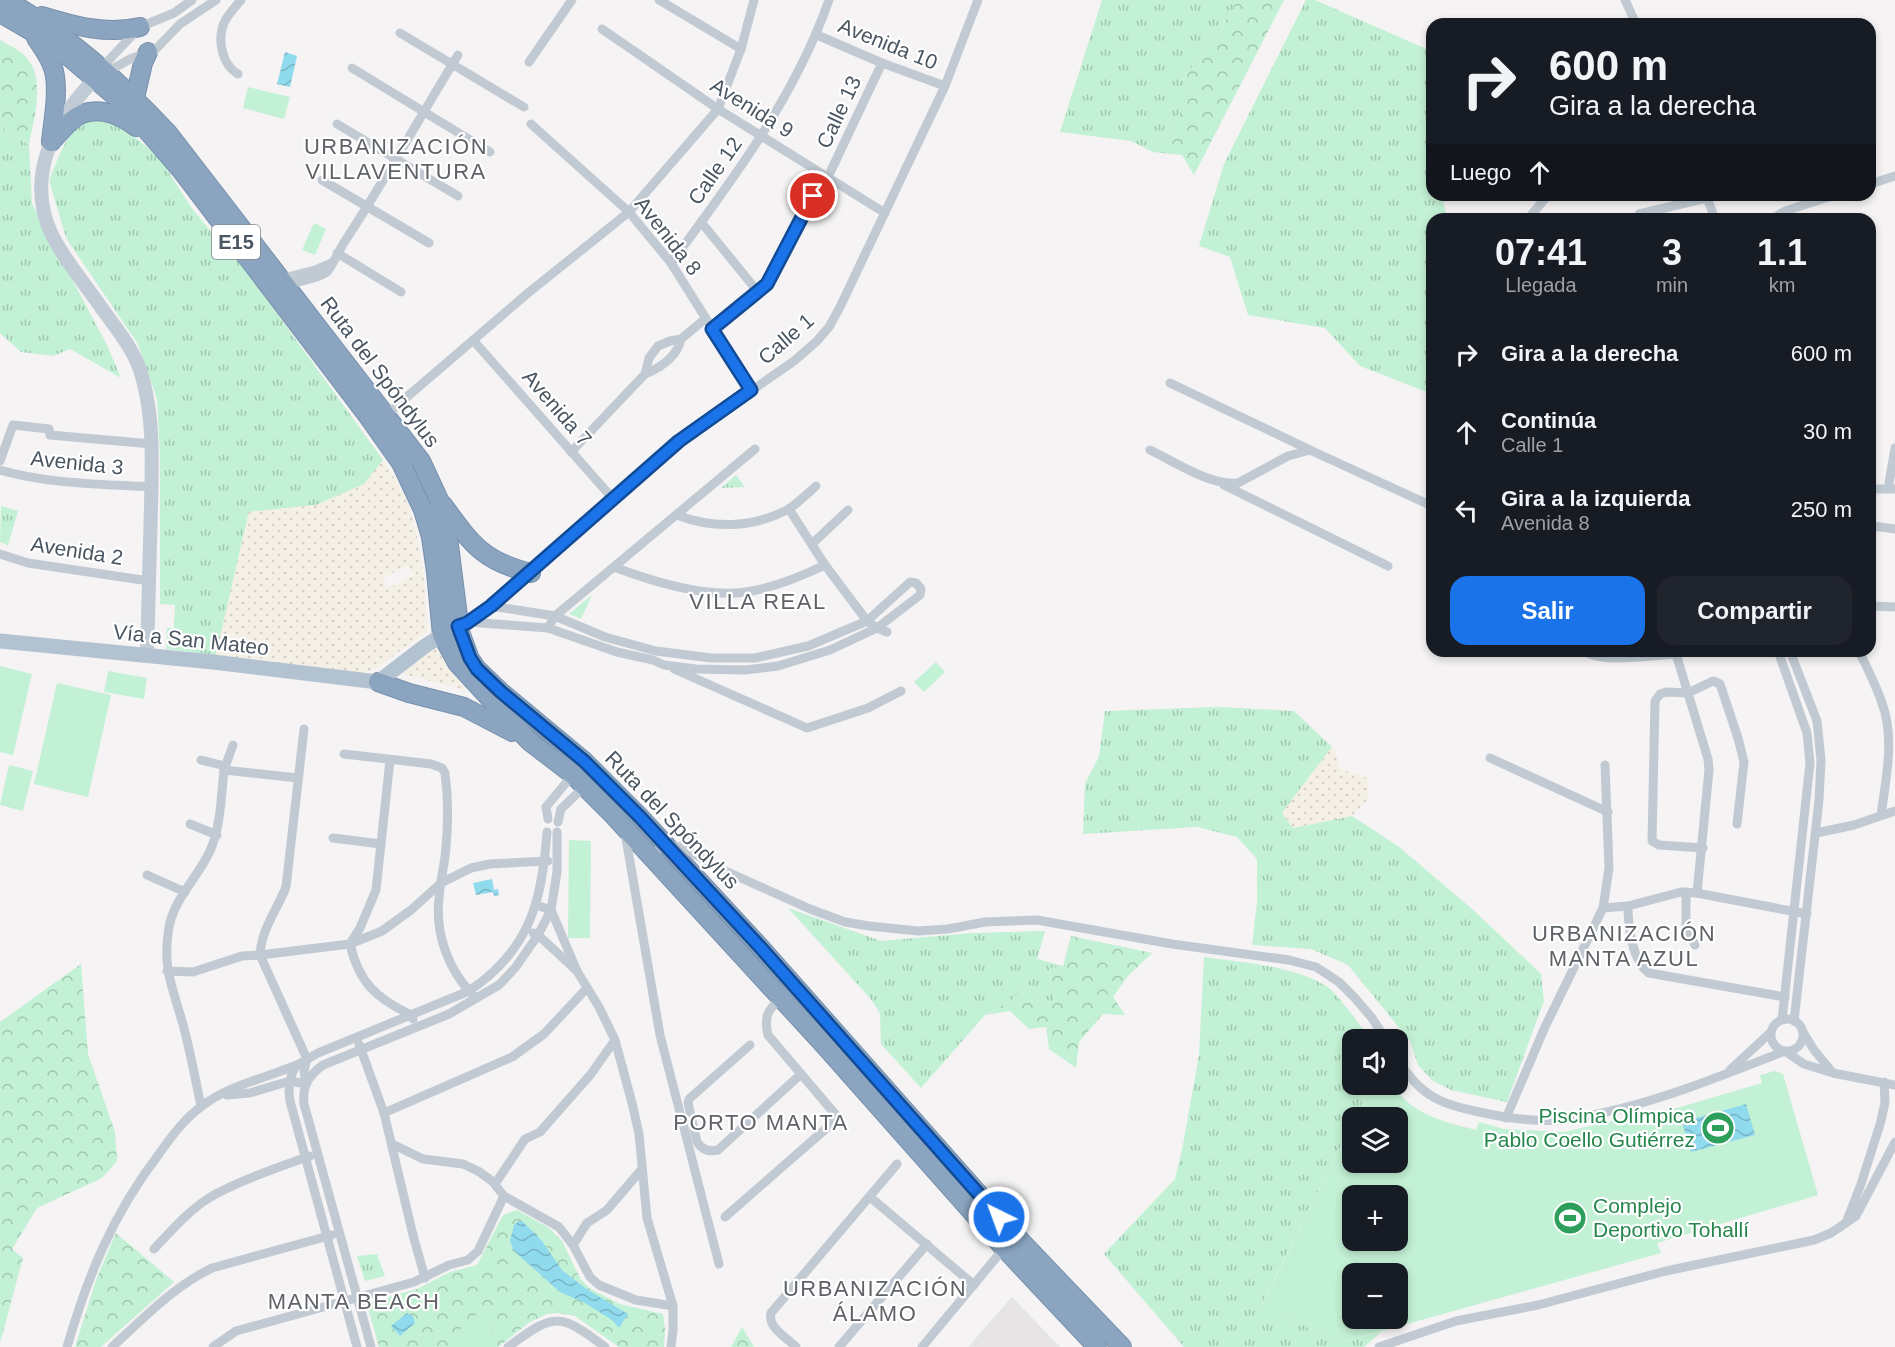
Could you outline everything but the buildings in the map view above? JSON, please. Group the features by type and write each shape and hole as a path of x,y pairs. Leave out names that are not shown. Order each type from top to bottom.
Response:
{"highway":[{"path":"13,4 82,27 113,32 140,27"},
{"name":"Ruta del Spóndylus","path":"13,4 67,40 100,74 387,414 421,461 439,500 470,658 477,669 585,774 787,991 1010,1241 1097,1347"},
{"name":"Ruta del Spóndylus","path":"0,13 135,98 193,162 401,463 423,510 431,537 442,635 457,663 529,741 585,774 624,828 658,850"},
{"path":"33,32 49,57 54,71 55,94 51,142"},
{"path":"135,98 143,63 151,51"},
{"path":"51,142 71,120 93,112 110,112 126,120 168,154"},
{"path":"439,500 482,552 508,567 531,573"},
{"path":"378,682 409,693 464,707 529,741"},
{"name":"Ruta del Spóndylus","path":"1010,1241 1122,1347"}],"main road":[{"path":"378,682 442,635 464,624"},
{"name":"Vía a San Mateo","path":"0,641 378,682"}],"street":[{"path":"147,656 152,444 143,379 135,357 124,339 59,248 45,219 41,184 51,142 72,103 140,27 174,13 192,0"},
{"path":"100,74 151,51 180,24 216,0"},
{"path":"238,74 225,62 221,41 224,23 241,0"},
{"path":"658,0 741,49"},
{"path":"387,414 528,292 629,212 718,109 741,49 754,0"},
{"name":"Calle 12","path":"672,263 763,135 817,35 829,0"},
{"name":"Calle 1","path":"464,624 491,606 531,573 679,441 794,361 829,327 945,86 978,0"},
{"path":"1625,0 1633,18"},
{"path":"529,62 568,1"},
{"name":"Avenida 9","path":"602,29 718,109 885,213"},
{"path":"400,33 455,60 524,107"},
{"name":"Avenida 10","path":"817,35 882,63 945,86"},
{"path":"277,285 326,273 331,268 331,263 455,60"},
{"name":"Calle 13","path":"712,329 767,284 826,176 882,63"},
{"path":"352,68 490,152"},
{"path":"337,124 458,196"},
{"name":"Avenida 8","path":"531,124 629,212 672,263 751,390"},
{"path":"1876,182 1895,176"},
{"path":"322,180 429,243"},
{"path":"1533,213 1543,201"},
{"path":"1643,213 1687,201"},
{"path":"1782,213 1816,201"},
{"path":"702,222 758,292"},
{"path":"337,253 401,292"},
{"path":"645,374 649,358 654,351 665,342 681,339 705,319"},
{"path":"571,452 645,374 662,366 670,358 679,348 681,339"},
{"name":"Avenida 7","path":"473,340 614,500"},
{"path":"1170,383 1426,503"},
{"path":"0,461 13,425 50,429 50,435 152,444"},
{"path":"1876,489 1892,489 1895,448"},
{"path":"548,628 555,616 755,449"},
{"path":"1150,450 1388,566"},
{"path":"1216,481 1238,483 1288,456 1310,450"},
{"name":"Avenida 3","path":"0,470 48,481 151,488"},
{"path":"677,515 702,523 735,525 765,519 789,509 816,486"},
{"path":"789,509 825,565 867,621 887,632"},
{"path":"812,544 848,510"},
{"path":"1876,526 1895,528"},
{"name":"Avenida 2","path":"0,554 39,565 149,581"},
{"path":"614,567 682,587 744,592 803,576 825,565"},
{"path":"464,624 548,628 637,658 655,656 755,658 807,646 867,621 910,582 916,583 921,589 920,595 877,628 812,656 778,666 755,669 710,670 664,665"},
{"path":"491,606 555,616 655,656 664,665 807,728 868,708 901,691"},
{"path":"1876,606 1895,607"},
{"path":"601,647 605,637"},
{"path":"807,646 812,656"},
{"path":"1597,657 1616,657"},
{"path":"1679,657 1708,759 1709,770 1697,893"},
{"path":"1780,657 1807,733 1810,748 1809,778 1799,854 1796,911 1782,1020"},
{"path":"1792,657 1817,721 1820,741 1820,791 1794,1021"},
{"path":"1862,657 1883,704 1887,724 1887,772 1881,815"},
{"path":"710,670 711,658"},
{"path":"755,658 755,669"},
{"path":"1703,848 1659,845 1652,841 1655,701 1660,694 1688,693 1713,681 1720,684 1744,762 1737,824"},
{"path":"304,729 286,887 268,923 260,944 260,955 307,1059 304,1071 306,1084"},
{"path":"201,1106 192,1059 167,971 166,946 174,911 209,853 217,835 225,768 232,746"},
{"path":"344,754 437,765 445,773 447,846 438,900 440,926 446,956 453,970 477,998"},
{"path":"1490,758 1608,812"},
{"path":"201,760 225,768 298,778"},
{"path":"390,760 376,890 360,928 350,944 354,962 362,979 383,1000 411,1015 416,1026"},
{"path":"1506,1118 1545,1027 1603,908 1609,868 1605,765"},
{"path":"548,819 546,807 554,797 585,774"},
{"path":"558,822 561,809 585,774"},
{"path":"546,807 561,809"},
{"path":"1816,833 1854,825 1895,811"},
{"path":"190,824 217,835"},
{"path":"624,828 660,1035 719,1264"},
{"path":"67,1347 92,1269 130,1192 167,1143 201,1106 256,1078 296,1066 356,1037 469,991 502,964 518,944 525,930 537,905 547,832"},
{"path":"371,1347 304,1104 303,1093 306,1084 313,1072 324,1065 449,1014 499,985 515,968 538,935 551,910 556,872 557,832"},
{"path":"333,838 381,844"},
{"path":"658,850 684,848 721,869 810,909 845,922 861,925 918,931 948,929 985,921 1037,920 1172,944 1289,960 1316,967 1339,982 1354,997 1378,1029"},
{"path":"167,971 193,972 242,956 350,944 381,931 411,910 441,883 471,868 490,864 556,860"},
{"path":"147,875 185,892"},
{"path":"1603,908 1628,906 1665,895 1686,892 1807,914"},
{"path":"1686,892 1686,924 1695,945"},
{"path":"537,905 551,910 577,971 599,1007 615,1040 637,1123 647,1218 673,1306 674,1330 671,1347"},
{"path":"1628,906 1629,933 1643,969 1649,973 1785,996"},
{"path":"525,930 538,935 577,971"},
{"path":"384,1113 512,1057 544,1034 587,988"},
{"path":"725,1217 830,1126 835,1114 768,1035 765,1024 771,1008 787,991"},
{"path":"1723,1076 1771,1032 1775,1024 1782,1020 1794,1021 1833,1073"},
{"path":"1771,1032 1776,1046 1804,1064 1833,1073 1895,1084"},
{"path":"1408,1073 1419,1088 1434,1098 1455,1106 1506,1118 1569,1119 1629,1106 1723,1076 1790,1051 1802,1042 1803,1032"},
{"path":"356,1037 384,1113 412,1236 425,1278"},
{"path":"495,1184 525,1139 540,1132 591,1074 615,1040"},
{"path":"750,1045 689,1099 692,1122 700,1147 711,1151 718,1150 801,1074"},
{"path":"296,1066 291,1074 288,1091 290,1101 357,1347"},
{"path":"218,1096 250,1094 290,1081 306,1084"},
{"path":"1845,1225 1881,1121 1885,1102 1884,1082"},
{"path":"1379,1347 1456,1321 1538,1305 1666,1270 1814,1240 1845,1225 1856,1216 1895,1142"},
{"path":"392,1144 423,1159 463,1164 478,1171 495,1184 504,1196 559,1227 573,1245 590,1277 599,1285 636,1300 673,1306"},
{"path":"154,1249 187,1215 209,1198 233,1186 318,1154"},
{"path":"796,1347 772,1324 771,1312 897,1164"},
{"path":"573,1245 587,1223 607,1210 642,1169"},
{"path":"213,1347 236,1331 425,1278 449,1265 468,1260 473,1256 504,1196"},
{"path":"870,1197 974,1285"},
{"path":"112,1347 178,1287 194,1277 224,1265 339,1234"},
{"path":"922,1347 1010,1241"},
{"path":"839,1347 927,1244"},
{"path":"508,1347 535,1326 558,1321 579,1327 605,1347"}],"shaded area":[{"path":"1012,1297 1060,1347 968,1347"}],"green space":[{"path":"1102,0 1237,0 1217,36 1183,78 1193,93 1153,152 1131,141 1060,132"},
{"path":"1237,0 1284,0 1194,175 1182,155 1153,152 1193,93 1183,78 1217,36"},
{"path":"1306,0 1315,0 1426,49 1426,201 1443,201 1446,213 1426,213 1426,392 1360,366 1325,328 1248,315 1230,257 1199,246 1224,164"},
{"path":"0,40 24,55 35,74 36,110 29,145 5,130 0,123"},
{"path":"248,87 290,97 284,119 243,108"},
{"path":"99,118 119,124 163,163 191,207 216,238 236,257 383,460 364,484 316,505 249,512 216,655 166,649 167,628 174,628 175,605 160,604 160,455 157,399 138,344 66,238 49,180 71,133 86,122"},
{"path":"0,123 5,130 29,145 32,204 107,345 121,378 70,349 53,356 21,352 0,333"},
{"path":"314,223 326,229 315,255 302,250"},
{"path":"736,475 745,487 721,488"},
{"path":"1,506 18,511 8,545 0,542"},
{"path":"592,595 581,619 569,614"},
{"path":"936,662 945,672 924,692 914,682"},
{"path":"0,666 32,674 13,755 0,752"},
{"path":"108,671 147,678 144,699 104,692"},
{"path":"57,683 111,695 88,797 34,784"},
{"path":"1217,707 1294,711 1332,747 1282,813 1293,828 1352,816 1398,846 1471,908 1541,974 1544,1001 1507,1102 1451,1090 1433,1081 1418,1065 1408,1039 1408,1029 1400,1029 1348,965 1311,949 1252,945 1257,903 1257,859 1237,837 1197,827 1083,834 1085,783 1099,757 1105,711"},
{"path":"9,765 33,771 23,811 0,805"},
{"path":"569,840 591,841 590,938 568,938"},
{"path":"788,908 881,941 972,933 1045,931 1037,959 1063,966 1049,969 1055,1004 1046,1006 1022,987 1012,1000 985,1015 921,1088 881,1044 880,1013 870,998"},
{"path":"1071,936 1152,953 1127,977 1113,997 1125,1015 1103,1014 1079,1042 1076,1068 1049,1049 1046,1027 1029,1029 1010,1011 985,1015 1012,1000 1022,987 1032,985 1046,1006 1055,1004 1049,969 1063,966"},
{"path":"1204,957 1283,969 1313,979 1326,986 1336,996 1362,1029 1342,1029 1342,1095 1366,1095 1360,1107 1342,1107 1342,1143 1262,1304 1339,1343 1381,1332 1364,1347 1184,1347 1104,1254 1175,1179 1199,1055"},
{"path":"81,964 88,1054 115,1132 117,1161 102,1178 37,1208 12,1249 23,1258 0,1343 0,1022"},
{"name":"Complejo Deportivo Tohallí","path":"1775,1071 1783,1074 1818,1195 1657,1243 1661,1253 1408,1324 1408,1263 1342,1263 1342,1329 1389,1329 1339,1343 1262,1305 1342,1143 1342,1173 1408,1173 1408,1107 1360,1107 1366,1095 1400,1095 1429,1115 1476,1130 1479,1122 1504,1129 1564,1132 1642,1114 1643,1118 1762,1083 1760,1075"},
{"path":"517,1210 549,1228 562,1241 580,1278 589,1288 620,1304 663,1314 664,1347 619,1347 575,1316 558,1313 547,1314 530,1322 498,1347 379,1347 368,1308 370,1302 417,1289 450,1272 477,1265 503,1215"},
{"path":"116,1233 174,1282 101,1347 75,1347 96,1280"},
{"path":"377,1254 385,1276 365,1281 357,1256"},
{"path":"478,1313 494,1332 477,1347 456,1347 449,1339"},
{"path":"742,1327 754,1347 731,1347"}],"sand":[{"path":"383,460 406,499 420,552 428,631 378,667 363,673 216,655 249,512 317,505 364,484","holes":["408,565 414,575 388,588 384,580 385,577"]},
{"path":"437,648 446,665 466,690 403,674 408,665"},
{"path":"1332,747 1340,769 1368,778 1369,798 1352,816 1293,828 1282,813"}],"water":[{"path":"285,52 297,56 290,87 277,84"},
{"path":"492,879 494,890 498,889 499,895 494,896 493,892 476,895 473,883"},
{"name":"Piscina Olímpica Pablo Coello Gutiérrez","path":"1746,1104 1755,1135 1691,1152 1682,1122"},
{"path":"522,1221 542,1241 562,1270 585,1288 628,1314 619,1328 612,1320 585,1303 560,1292 514,1251 510,1241 514,1225"},
{"path":"407,1313 413,1316 415,1323 400,1336 391,1326"}],"place":[{"name":"Piscina Olímpica Pablo Coello Gutiérrez","path":"1718,1128"},
{"name":"Complejo Deportivo Tohallí","path":"1570,1218"}],"district":[{"name":"URBANIZACIÓN VILLAVENTURA","path":"396,158"},
{"name":"VILLA REAL","path":"758,601"},
{"name":"URBANIZACIÓN MANTA AZUL","path":"1624,946"},
{"name":"PORTO MANTA","path":"761,1122"},
{"name":"URBANIZACIÓN ÁLAMO","path":"875,1300"},
{"name":"MANTA BEACH","path":"354,1301"}],"route":[{"path":"813,196 767,284 712,329 751,390 679,441 531,573 491,606 467,623 458,626 470,658 477,669 584,761 640,817 761,948 999,1217"}]}
